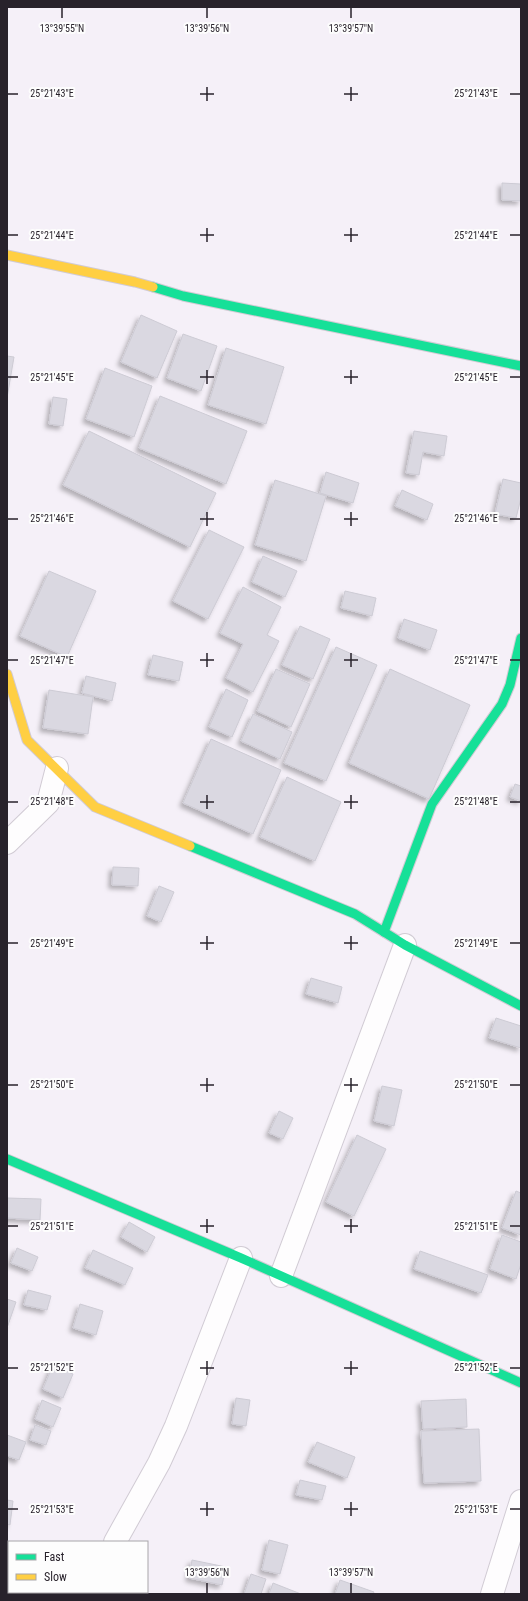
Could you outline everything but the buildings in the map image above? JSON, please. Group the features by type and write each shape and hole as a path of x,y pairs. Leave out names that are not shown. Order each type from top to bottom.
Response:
{"street":[{"path":"7,256 135,282 183,296 521,366"},
{"path":"384,932 432,804 502,704 510,685 521,638"},
{"path":"7,674 27,740 95,807 355,914 405,945 521,1006"},
{"path":"7,844 48,802 57,768"},
{"path":"281,1276 405,945"},
{"path":"7,1159 241,1258 521,1383"},
{"path":"116,1541 159,1463 176,1426 241,1258"},
{"path":"492,1594 521,1501"}],"traffic: fast":[{"path":"153,287 183,296 521,366"},
{"path":"384,932 432,804 502,704 510,685 521,638"},
{"path":"190,846 355,914 405,945 521,1006"},
{"path":"7,1159 241,1258 521,1383"}],"traffic: slow":[{"path":"7,255 153,287"},
{"path":"7,674 27,740 95,807 190,846"}]}
